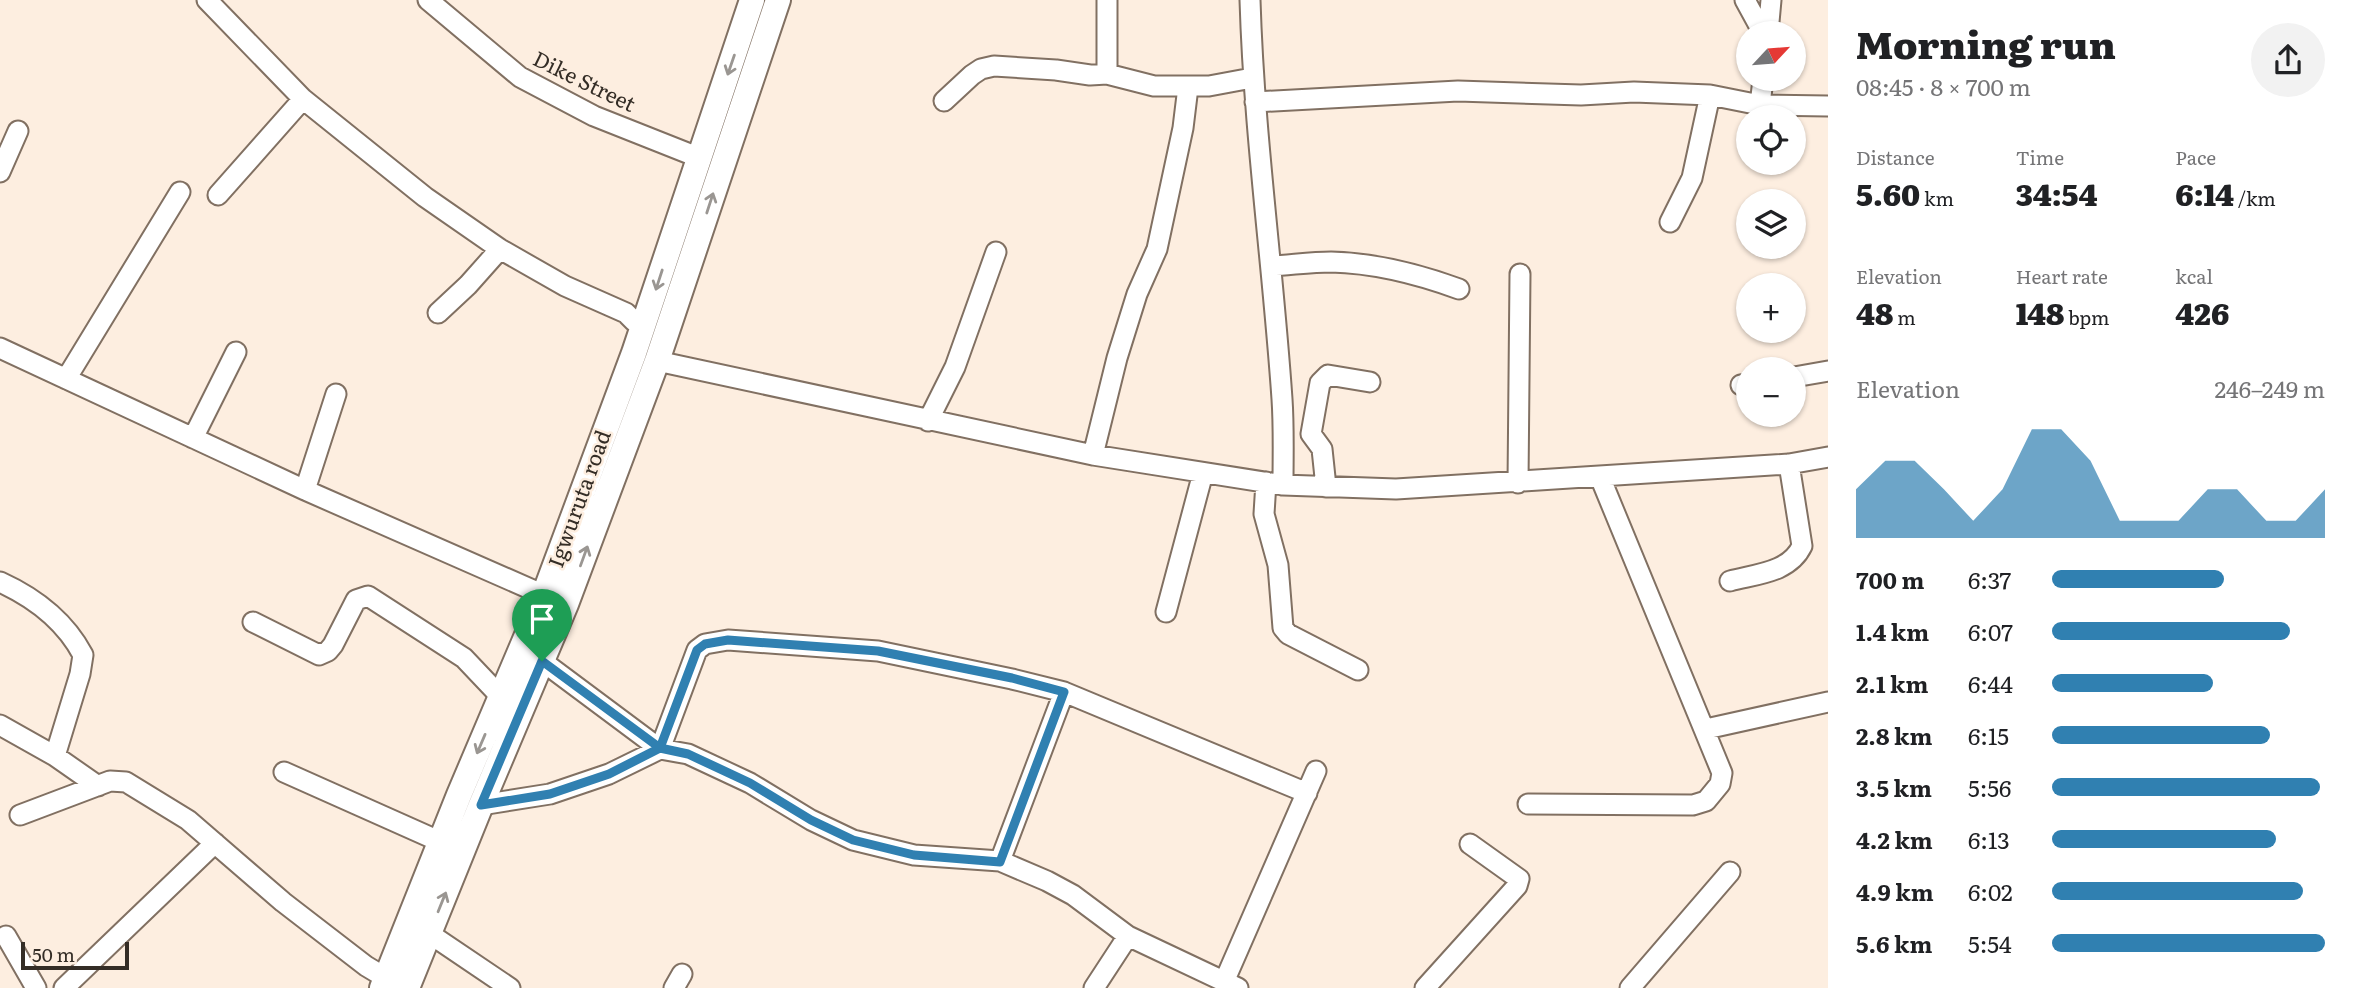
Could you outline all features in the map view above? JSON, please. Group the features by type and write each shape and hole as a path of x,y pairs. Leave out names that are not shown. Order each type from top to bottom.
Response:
{"main road":[{"name":"Igwuruta road","path":"392,985 441,842 544,595 644,325 752,0"},
{"name":"Igwuruta road","path":"392,985 430,934 566,604 657,361 778,0"}],"street":[{"path":"207,0 303,99 425,197 500,249 565,286 626,313 634,321 644,325"},
{"name":"Dike Street","path":"428,0 520,77 594,116 700,158"},
{"path":"1107,0 1107,74"},
{"path":"1250,0 1252,78 1282,402 1275,483 1264,514 1278,565 1283,628 1287,634 1358,670"},
{"path":"1745,0 1758,21"},
{"path":"1768,21 1771,0"},
{"path":"944,101 972,75 981,69 994,66 1090,75 1107,74 1154,86 1209,86 1252,78"},
{"path":"1093,455 1117,358 1137,294 1157,249 1183,128 1188,87"},
{"path":"1255,102 1458,91 1710,95 1760,105 1762,91"},
{"path":"1670,222 1692,178 1710,95"},
{"path":"218,195 303,99"},
{"path":"1806,106 1828,106"},
{"path":"0,172 18,131"},
{"path":"66,379 180,191"},
{"path":"438,313 500,249"},
{"path":"928,421 955,367 996,252"},
{"path":"1271,266 1330,262 1372,265 1422,275 1458,289"},
{"path":"1518,483 1520,274"},
{"path":"0,348 305,490 544,595"},
{"path":"193,438 236,352"},
{"path":"657,361 1093,455 1275,483 1396,489 1789,464 1828,457"},
{"path":"1806,375 1828,371"},
{"path":"1326,486 1322,449 1311,433 1320,383 1328,375 1370,382"},
{"path":"305,490 336,394"},
{"path":"1730,580 1783,567 1796,559 1802,546 1789,464"},
{"path":"1166,612 1203,473"},
{"path":"1528,804 1681,807 1706,801 1720,784 1722,773 1706,729 1600,477"},
{"path":"0,582 54,615 68,630 83,655 55,756"},
{"path":"253,622 318,654 328,651 333,645 356,600 368,597 464,657 501,697"},
{"path":"481,805 550,794 609,774 660,748 697,650 705,644 728,640 878,651 1012,678 1064,692 1307,793"},
{"path":"542,661 660,748 688,754 713,765 750,783 811,820 853,840 914,855 1000,862 1047,881 1073,895 1128,936 1231,985 1316,771"},
{"path":"1000,862 1064,692"},
{"path":"1706,729 1828,702"},
{"path":"0,725 55,756 98,786"},
{"path":"284,772 441,842"},
{"path":"20,815 110,781 126,782 188,820 282,902 392,985"},
{"path":"64,988 215,843"},
{"path":"1425,988 1517,886 1519,879 1513,873 1469,844"},
{"path":"1630,988 1730,872"},
{"path":"430,934 510,988"},
{"path":"6,936 36,988"},
{"path":"1094,988 1128,936"}],"route":[{"path":"542,661 481,805 550,794 609,774 660,748 688,754 750,783 811,820 853,840 914,855 1000,862 1064,692 1012,678 878,651 728,640 705,644 697,650 660,748 542,661"}]}
